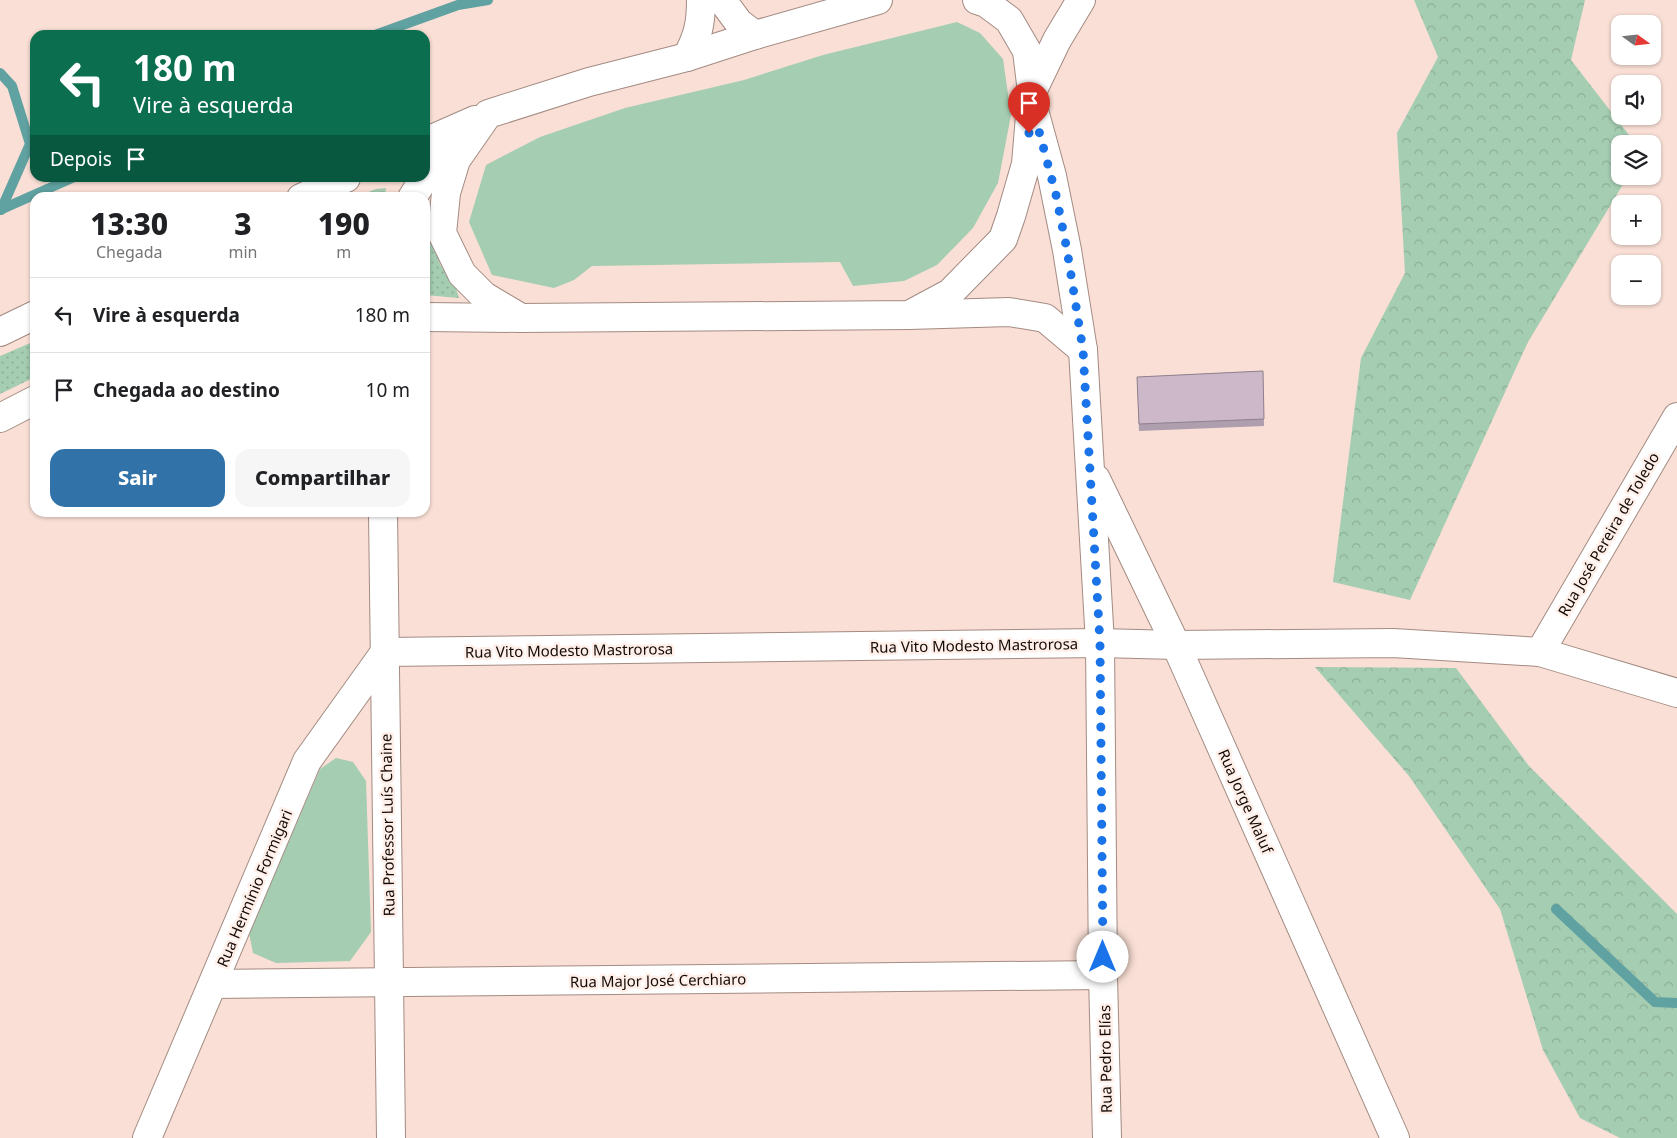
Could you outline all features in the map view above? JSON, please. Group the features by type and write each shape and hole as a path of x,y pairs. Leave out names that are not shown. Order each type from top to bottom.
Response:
{"street":[{"path":"687,57 696,39 701,20 701,0"},
{"path":"722,0 739,23 756,35"},
{"path":"430,140 488,114 589,82 687,57 878,0"},
{"path":"909,315 950,293 1003,239 1026,164 1032,96 1027,51 1009,20 986,3 977,0"},
{"path":"1032,96 1057,40 1081,0"},
{"name":"Rua Pedro Elías","path":"1032,96 1054,185 1067,250 1083,350 1100,643 1103,975 1107,1138"},
{"path":"430,174 488,114"},
{"path":"488,114 456,160 446,193 442,233 462,274 484,296 521,318"},
{"path":"314,192 337,182"},
{"path":"430,317 909,315 1009,312 1045,318 1083,350"},
{"path":"0,332 30,317"},
{"path":"0,418 30,403"},
{"name":"Rua José Pereira de Toledo","path":"1540,652 1677,417"},
{"name":"Rua Jorge Maluf","path":"1090,467 1176,645 1395,1138"},
{"name":"Rua Professor Luís Chaine","path":"383,517 390,1138"},
{"name":"Rua Vito Modesto Mastrorosa","path":"385,652 1100,643 1176,645 1393,643 1540,652 1677,693"},
{"name":"Rua Hermínio Formigari","path":"147,1138 308,761 385,652"},
{"name":"Rua Major José Cerchiaro","path":"213,984 1103,975"}],"green space":[{"path":"1414,0 1585,0 1571,60 1611,112 1611,125 1621,125 1629,135 1611,135 1611,185 1623,185 1617,195 1611,195 1611,204 1528,342 1410,600 1333,582 1361,358 1405,273 1397,133 1438,57"},
{"path":"957,22 980,33 1003,59 1011,115 998,183 973,228 937,265 904,281 853,286 840,262 592,266 574,280 554,288 492,275 469,222 486,165 540,137 625,108 744,80 823,55"},
{"path":"386,188 386,192 368,192"},
{"path":"430,234 440,264 456,288 459,298 430,295"},
{"path":"30,343 30,379 0,394 0,356"},
{"path":"1315,667 1456,668 1529,766 1677,914 1677,1138 1620,1138 1580,1118 1543,1050 1500,909 1409,776"},
{"path":"336,758 353,762 366,781 371,932 350,961 276,963 253,953 249,933 320,769"}],"building":[{"path":"1263,371 1264,419 1139,424 1137,377"}],"waterway":[{"path":"389,30 458,5 488,0"},
{"path":"0,73 12,86 30,144 1,210"},
{"path":"40,192 63,182"},
{"path":"0,210 30,197"},
{"path":"1556,909 1655,1002 1677,1003"}],"route":[{"path":"1029,133 1031,101 1056,195 1083,350 1100,643 1103,957"}]}
